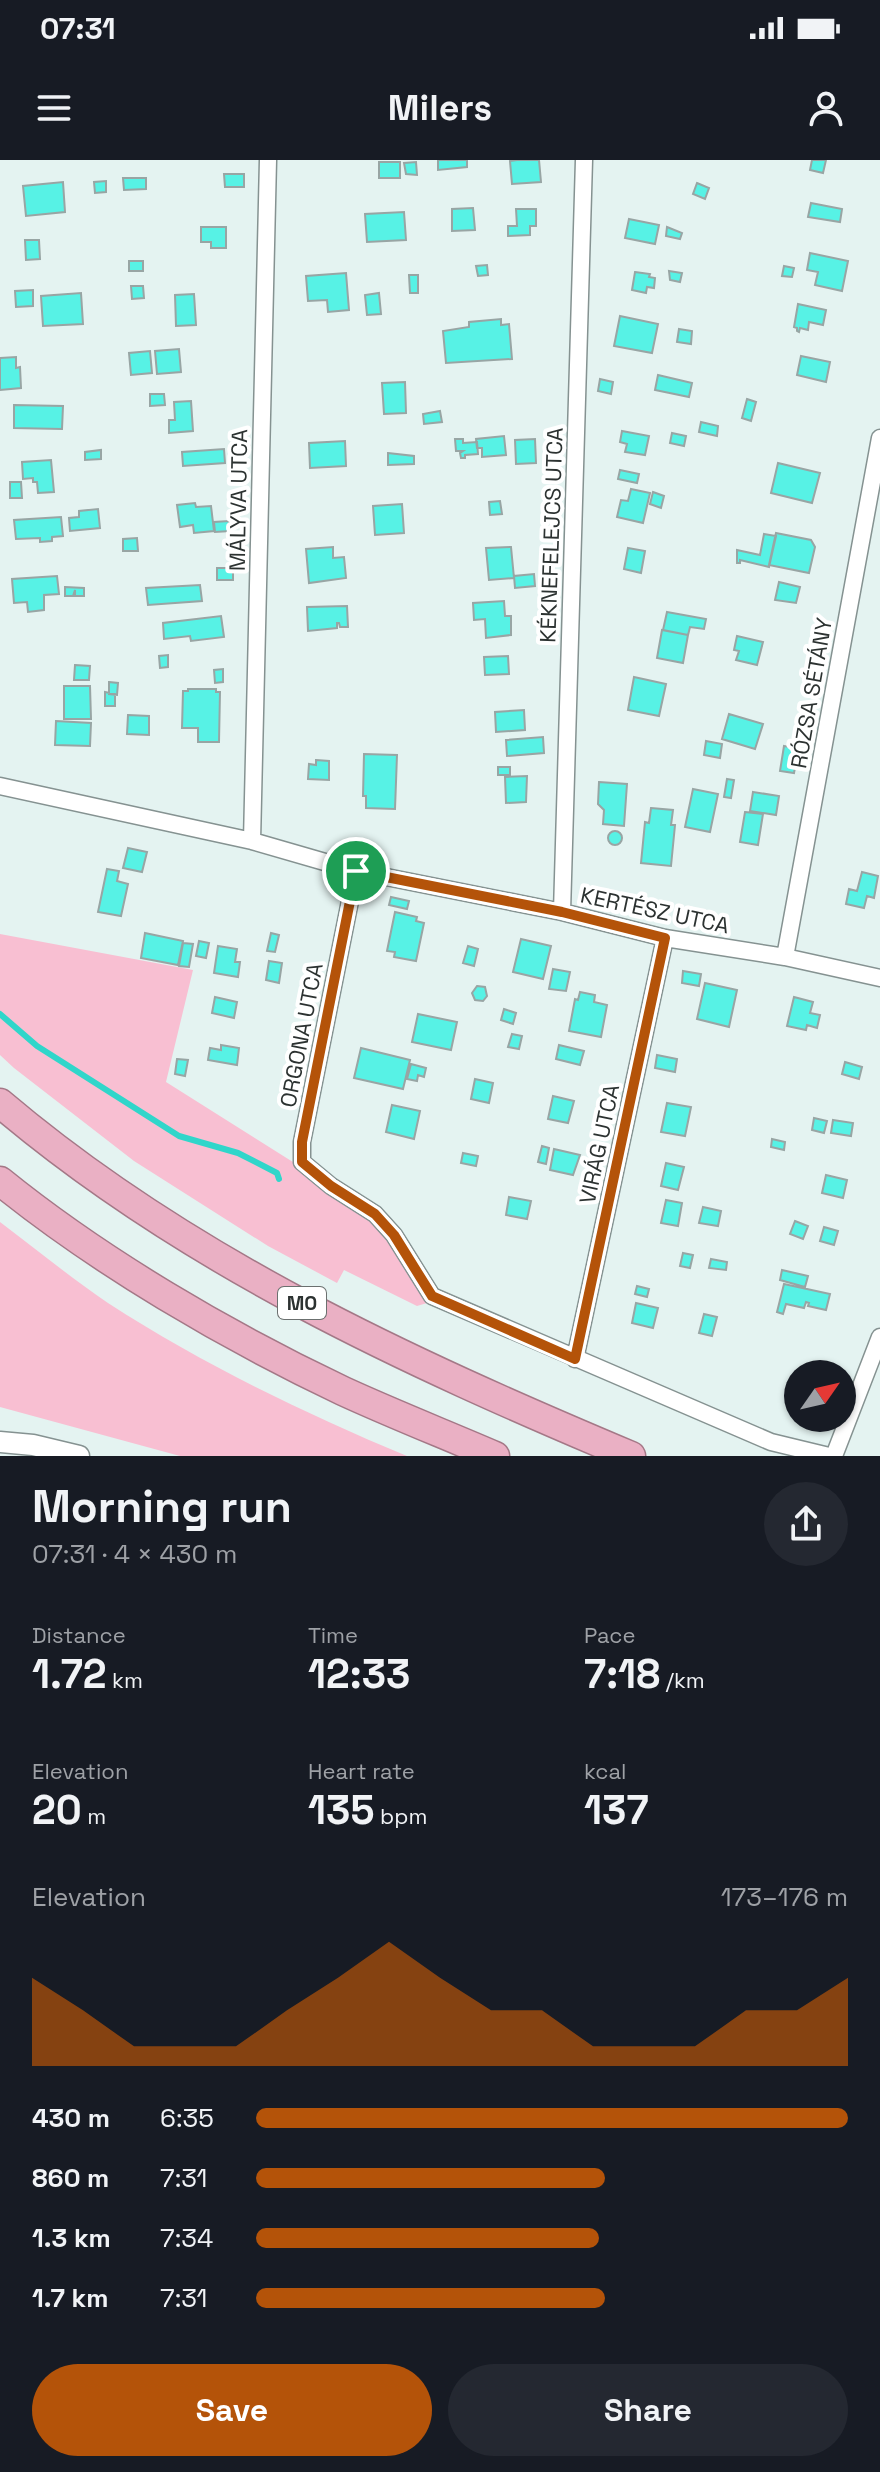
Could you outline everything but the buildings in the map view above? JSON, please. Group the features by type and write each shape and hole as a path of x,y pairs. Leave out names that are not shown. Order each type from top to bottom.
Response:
{"highway":[{"name":"M0","path":"0,1103 111,1189 227,1263 366,1339 631,1456"},
{"path":"0,1181 71,1234 196,1314 342,1390 495,1456"}],"street":[{"name":"MÁLYVA UTCA","path":"252,841 268,160"},
{"name":"KÉKNEFELEJCS UTCA","path":"562,912 584,160"},
{"name":"RÓZSA SÉTÁNY","path":"785,957 880,438"},
{"name":"KERTÉSZ UTCA","path":"0,786 252,841 356,871 562,912 665,938 785,957 880,978"},
{"name":"ORGONA UTCA","path":"356,871 302,1142 302,1162 331,1186 375,1214 394,1235 432,1296 575,1359"},
{"name":"VIRÁG UTCA","path":"575,1359 665,938"},
{"path":"575,1359 771,1442 832,1456 880,1337"},
{"path":"0,1442 33,1445 79,1456"}],"shaded area":[{"path":"0,934 193,970 166,1082 331,1186 391,1239 427,1303 417,1306 344,1270 337,1283 268,1246 134,1161 14,1068 0,1055"},
{"path":"0,1222 108,1303 180,1347 292,1405 407,1456 180,1456 0,1407"}],"waterway":[{"path":"0,1014 37,1046 179,1136 238,1153 277,1173 279,1179"}],"route":[{"path":"356,871 562,912 665,938 575,1359 432,1296 394,1235 375,1214 331,1186 302,1162 302,1142 356,871"}]}
